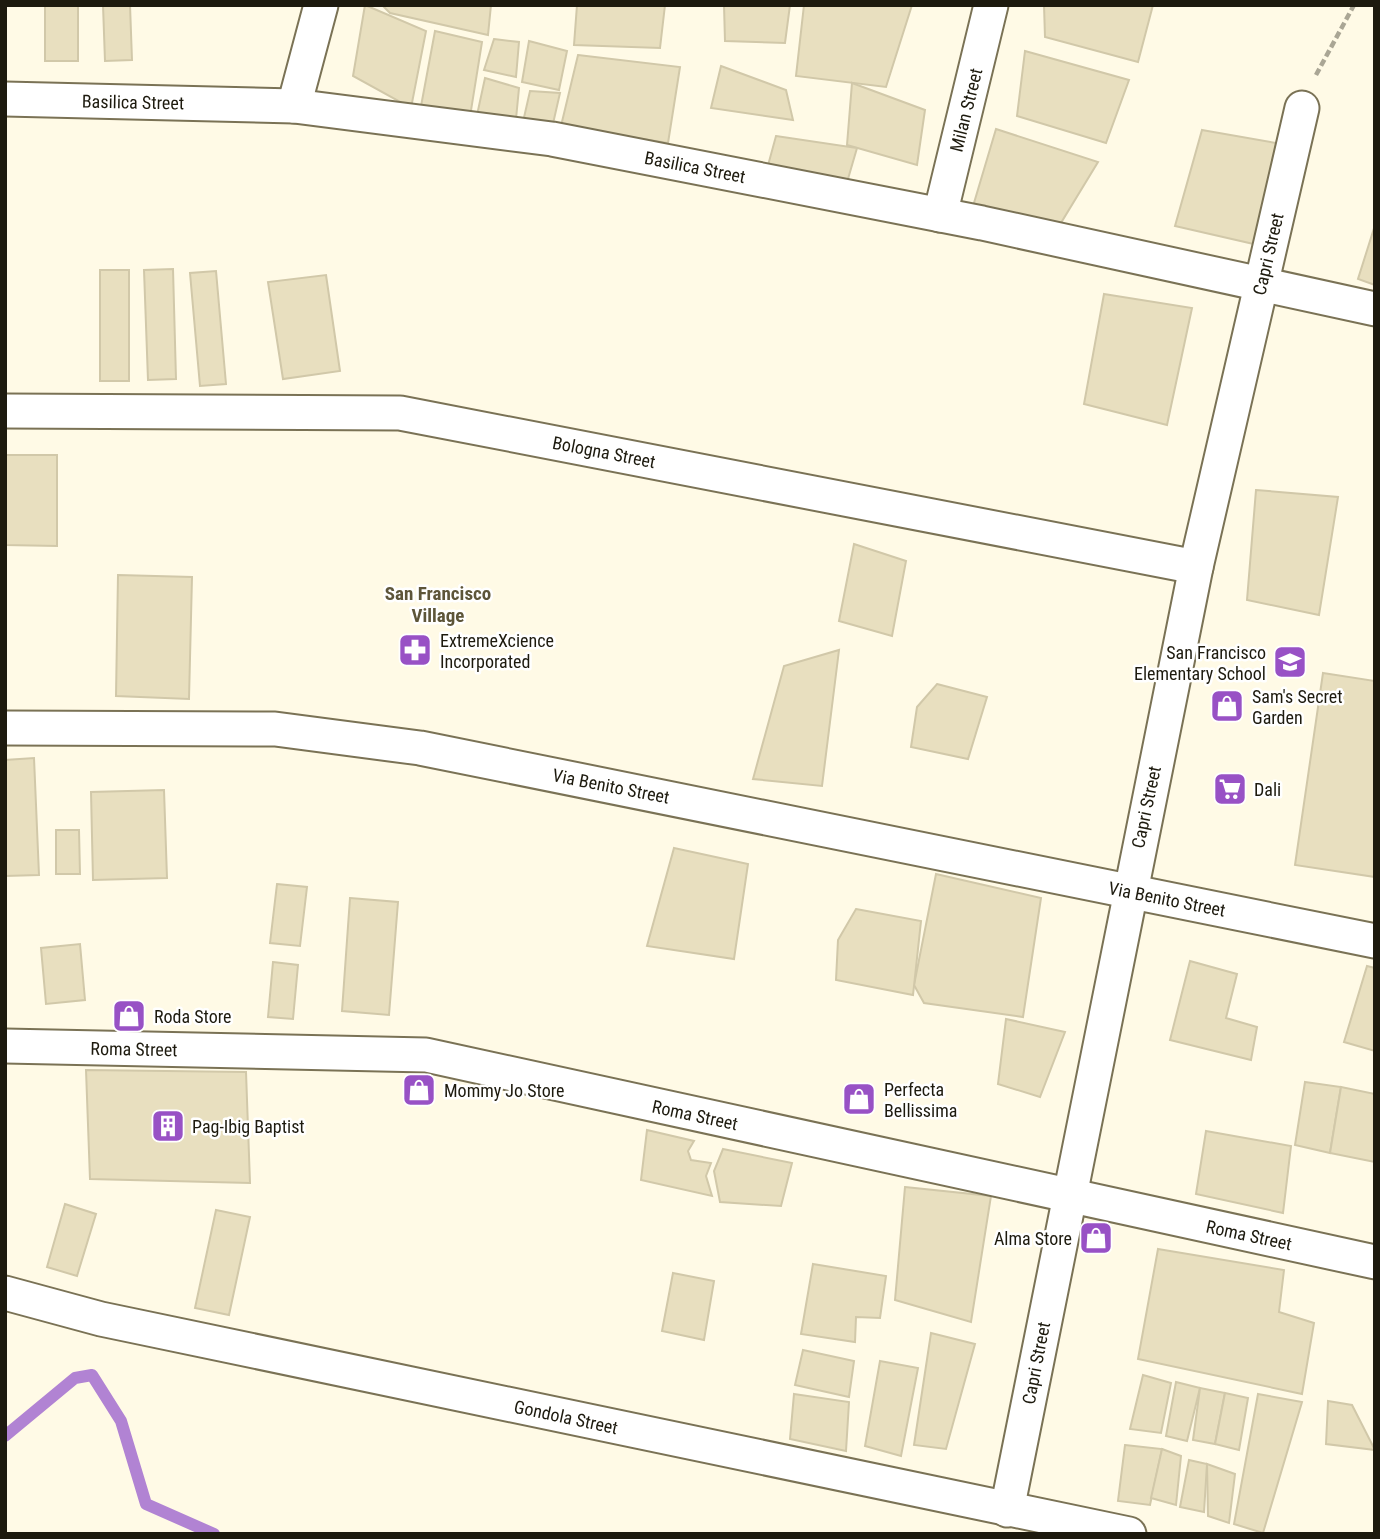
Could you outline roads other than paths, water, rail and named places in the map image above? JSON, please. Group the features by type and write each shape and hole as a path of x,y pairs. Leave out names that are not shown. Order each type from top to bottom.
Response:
{"street":[{"path":"295,106 321,5"},
{"name":"Milan Street","path":"940,215 991,5"},
{"name":"Basilica Street","path":"5,99 295,106 552,139 940,215 1375,309"},
{"name":"Capri Street","path":"1007,1510 1196,568 1302,108"},
{"name":"Bologna Street","path":"5,411 400,412 1196,568"},
{"name":"Via Benito Street","path":"5,728 275,729 421,748 1375,942"},
{"name":"Roma Street","path":"5,1046 426,1055 1068,1198 1375,1262"},
{"name":"Gondola Street","path":"5,1293 101,1320 1129,1534"}],"waterway":[{"path":"5,1436 75,1378 92,1375 121,1421 146,1504 214,1534"}],"place":[{"name":"ExtremeXcience Incorporated","path":"415,650"},
{"name":"San Francisco Elementary School","path":"1290,662"},
{"name":"Sam's Secret Garden","path":"1227,706"},
{"name":"Dali","path":"1230,789"},
{"name":"Roda Store","path":"129,1016"},
{"name":"Mommy Jo Store","path":"419,1090"},
{"name":"Perfecta Bellissima","path":"859,1099"},
{"name":"Pag-Ibig Baptist","path":"168,1126"},
{"name":"Alma Store","path":"1096,1238"}],"district":[{"name":"San Francisco Village","path":"438,604"}]}
